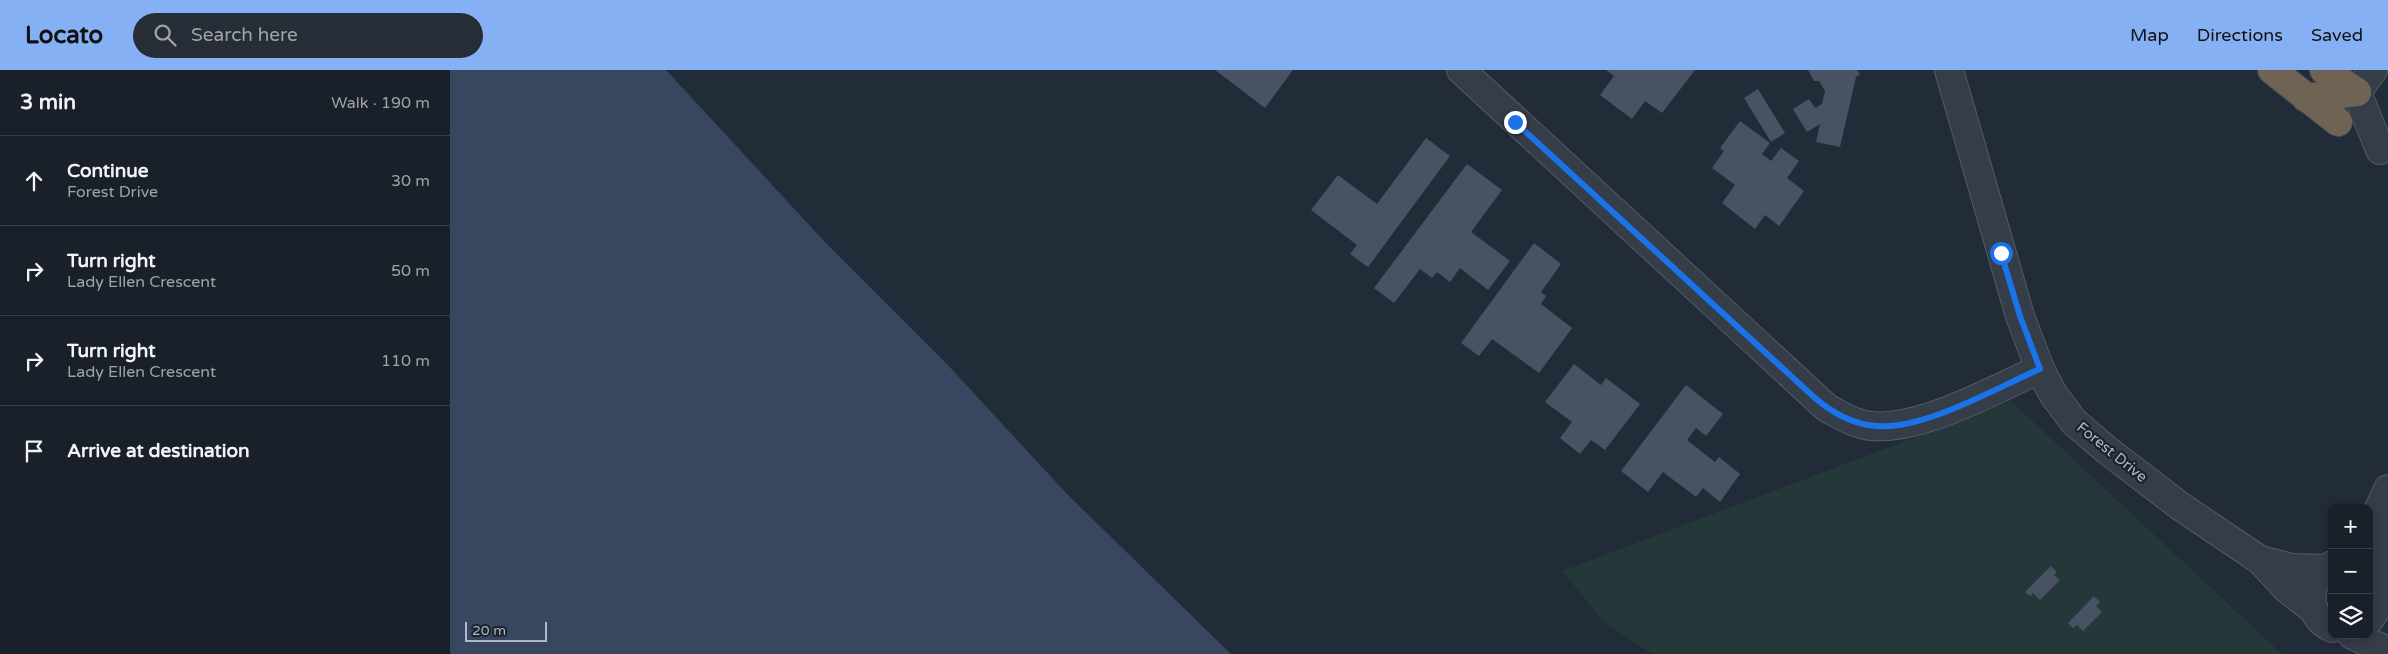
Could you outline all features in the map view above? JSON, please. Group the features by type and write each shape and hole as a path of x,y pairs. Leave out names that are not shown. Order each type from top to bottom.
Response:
{"highway":[{"path":"2272,70 2338,122"},
{"path":"2324,70 2357,92"},
{"path":"2306,98 2357,92"}],"street":[{"path":"1461,70 1826,408 1858,423 1896,426 1937,415 2040,369"},
{"name":"Forest Drive","path":"1949,70 2020,316 2040,369 2053,394 2080,428 2180,506 2260,560 2288,589 2313,609 2319,620 2328,626"},
{"path":"2357,92 2373,70"},
{"path":"2357,92 2388,116"},
{"path":"2357,92 2384,153"},
{"path":"2338,122 2384,153"},
{"path":"2376,597 2378,507"},
{"name":"Forest Drive","path":"2260,560 2292,568 2328,567"},
{"path":"2313,609 2312,587 2328,567"},
{"path":"2361,639 2388,651"}],"shaded area":[{"path":"2011,401 2282,654 1652,654 1603,621 1562,571"}],"water":[{"path":"450,70 666,70 823,240 946,363 1067,494 1231,654 450,654"}],"building":[{"path":"1215,70 1293,70 1265,108"},
{"path":"1606,70 1695,70 1662,113 1645,101 1632,119 1600,95 1614,76"},
{"path":"1808,70 1857,70 1860,74 1856,77 1840,147 1816,142 1820,124 1807,132 1793,109 1809,99 1815,108 1822,104 1825,91 1819,81 1814,81"},
{"path":"1758,89 1785,133 1771,142 1744,98"},
{"path":"1740,121 1770,143 1762,154 1771,161 1781,148 1799,161 1787,178 1804,191 1779,226 1765,215 1755,229 1722,203 1735,185 1712,168 1724,151 1720,148"},
{"path":"1426,138 1450,156 1368,267 1350,254 1357,245 1311,210 1338,175 1377,204"},
{"path":"1467,164 1502,190 1471,232 1510,261 1488,290 1460,268 1450,282 1437,272 1432,278 1420,269 1394,303 1374,288"},
{"path":"1534,243 1561,264 1541,292 1546,296 1541,304 1572,328 1539,373 1492,339 1479,356 1461,343"},
{"path":"1574,364 1601,385 1606,378 1640,404 1605,450 1591,440 1580,454 1560,438 1572,422 1545,402"},
{"path":"1686,385 1723,414 1706,436 1696,428 1687,440 1715,462 1719,457 1740,474 1720,502 1703,488 1696,497 1663,472 1648,492 1621,471"},
{"path":"2051,566 2057,572 2054,575 2060,580 2040,600 2033,593 2030,596 2025,592"},
{"path":"2094,596 2100,602 2096,606 2102,612 2083,631 2077,625 2073,628 2068,623"}],"route":[{"path":"1515,122 1826,408 1858,423 1896,426 1937,415 2040,369 2020,316 2001,253"}]}
